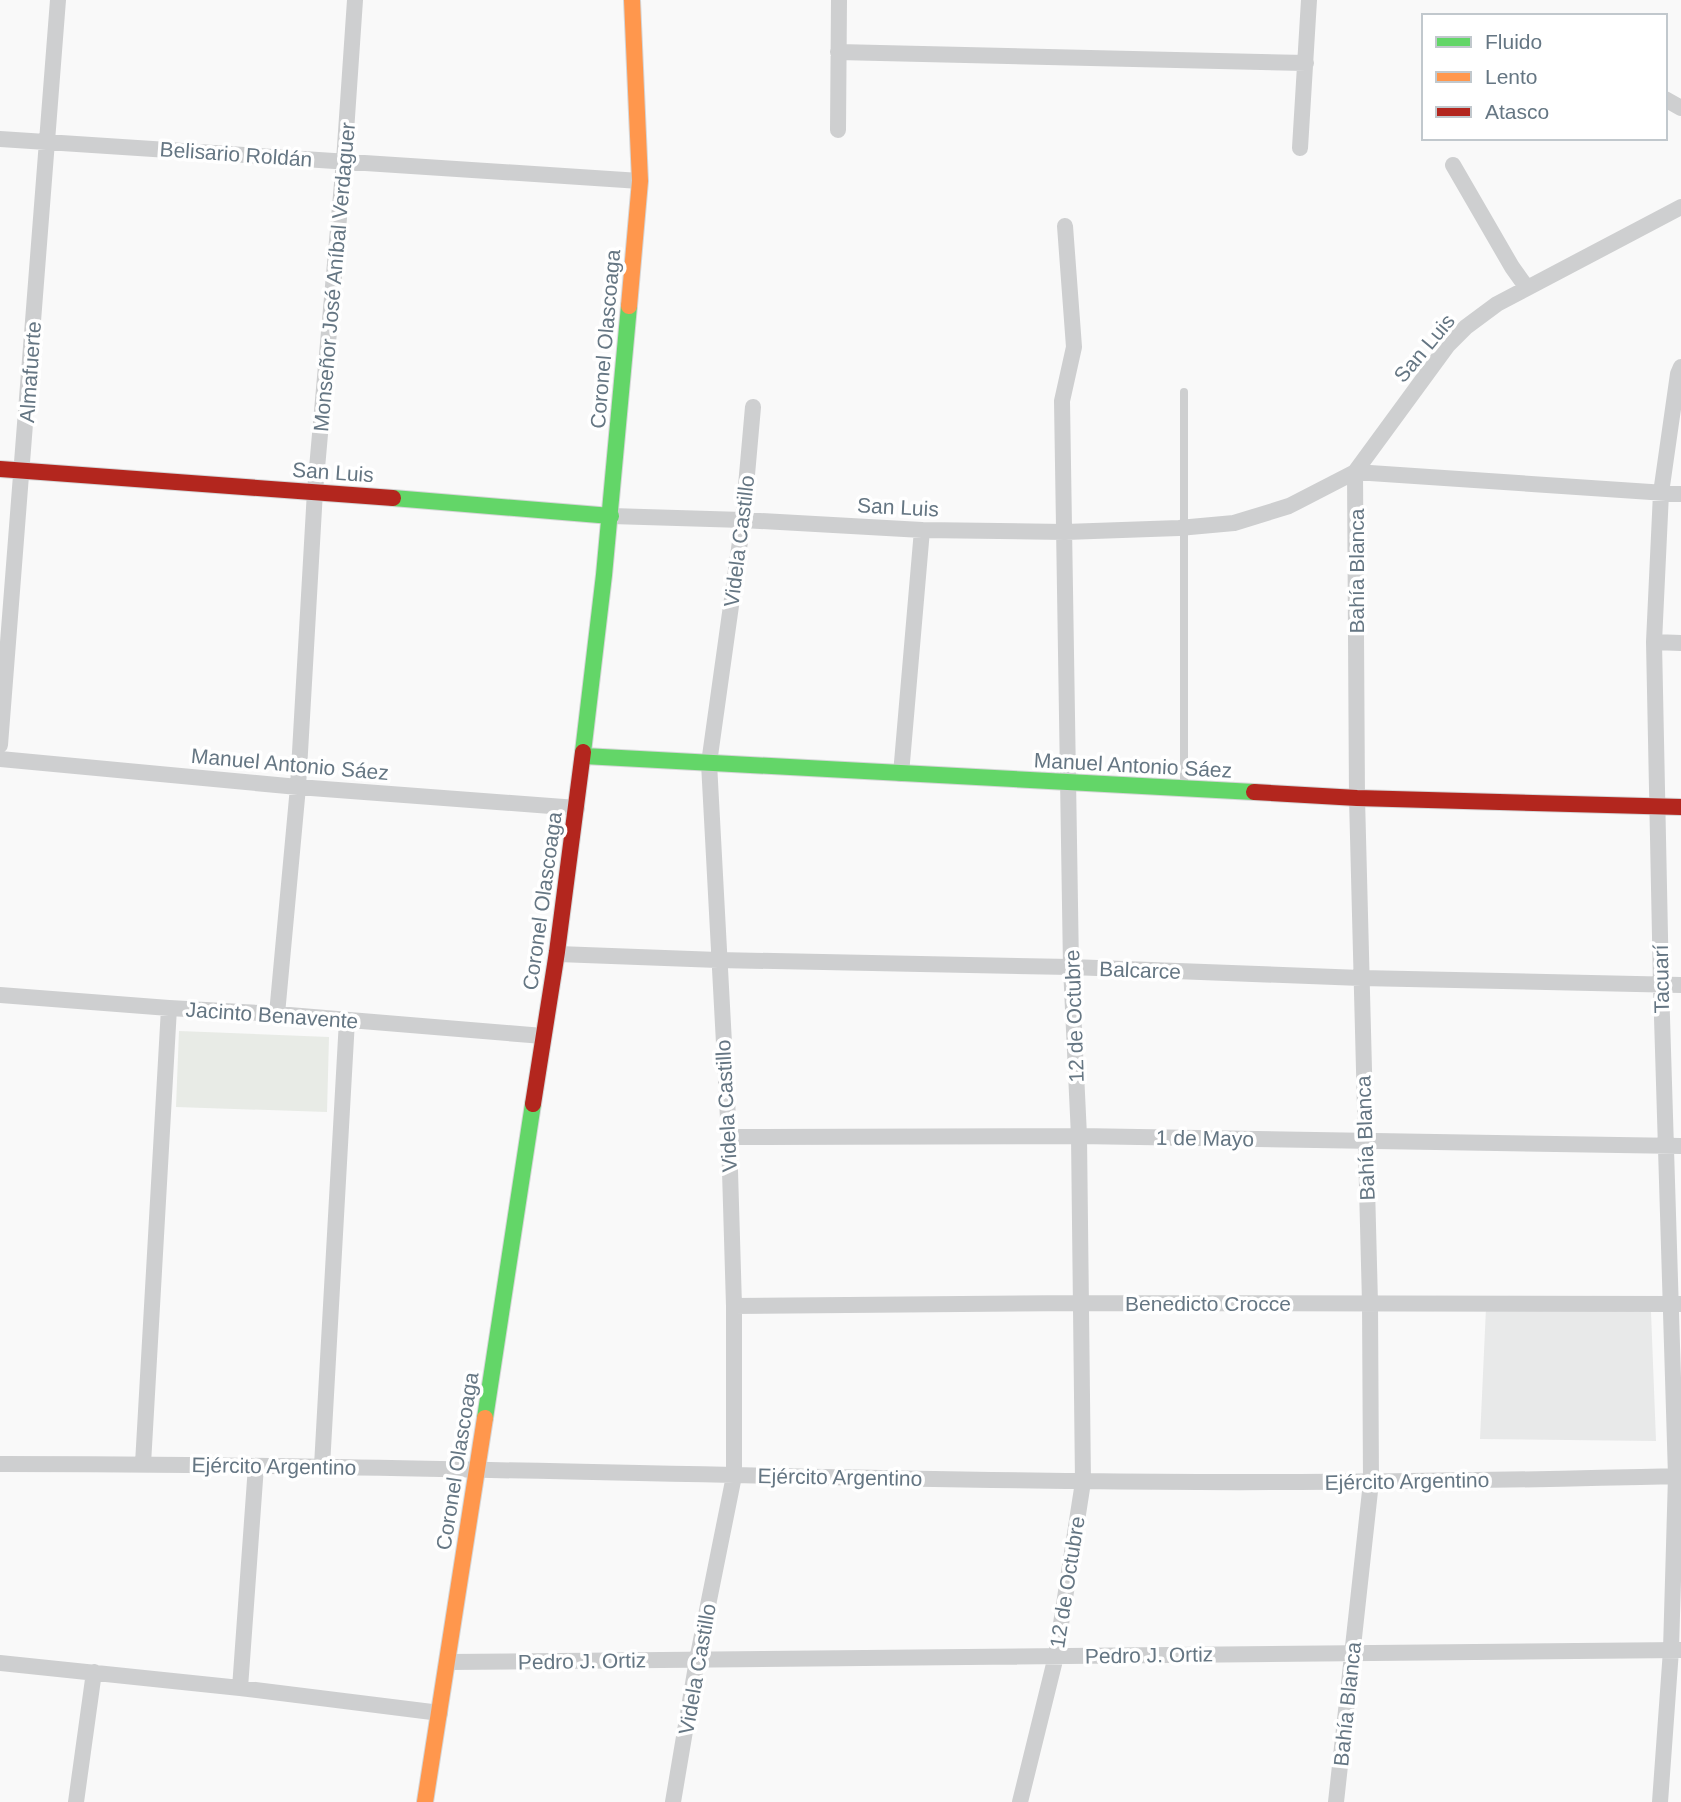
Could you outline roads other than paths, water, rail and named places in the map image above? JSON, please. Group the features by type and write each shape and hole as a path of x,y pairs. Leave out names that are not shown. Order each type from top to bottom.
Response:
{"street":[{"name":"Almafuerte","path":"0,745 5,615 22,471 58,0"},
{"name":"Monseñor José Aníbal Verdaguer","path":"277,1014 298,787 315,491 344,161 355,0"},
{"name":"Coronel Olascoaga","path":"425,1802 558,954 584,756 611,516 640,181 632,0"},
{"path":"838,130 839,0"},
{"path":"1300,149 1309,0"},
{"path":"838,52 1306,63"},
{"name":"Belisario Roldán","path":"0,139 640,181"},
{"path":"1453,165 1527,288"},
{"name":"San Luis","path":"0,469 315,491 611,516 922,530 1065,532 1234,523 1289,506 1356,472 1448,345 1466,327 1497,304 1681,207"},
{"name":"12 de Octubre","path":"1020,1802 1056,1656 1083,1482 1079,1136 1071,968 1062,401 1074,347 1066,226"},
{"name":"Tacuarí","path":"1660,1802 1676,1650 1679,1476 1674,1146 1661,985 1654,642 1661,494 1681,368"},
{"name":"Videla Castillo","path":"673,1802 697,1660 734,1476 734,1306 729,1137 709,763 743,520 753,407"},
{"path":"1356,472 1681,494"},
{"name":"Bahía Blanca","path":"1336,1802 1371,1482 1370,1303 1357,798 1356,472"},
{"path":"901,774 922,530"},
{"path":"1654,642 1681,643"},
{"name":"Manuel Antonio Sáez","path":"584,756 1357,798 1681,807"},
{"name":"Manuel Antonio Sáez","path":"0,759 298,787 577,808"},
{"name":"Balcarce","path":"558,954 1681,985"},
{"name":"Jacinto Benavente","path":"0,995 544,1036"},
{"path":"143,1464 169,1008"},
{"path":"321,1466 347,1020"},
{"name":"1 de Mayo","path":"729,1137 1079,1136 1674,1146"},
{"name":"Benedicto Crocce","path":"734,1306 1080,1303 1676,1304"},
{"name":"Ejército Argentino","path":"0,1464 321,1466 1083,1482 1371,1482 1679,1476"},
{"path":"240,1688 256,1466"},
{"name":"Pedro J. Ortiz","path":"448,1662 1676,1650"},
{"path":"0,1663 240,1688 440,1713"},
{"path":"76,1802 94,1672"}],"lane":[{"path":"1184,392 1184,789"}]}
